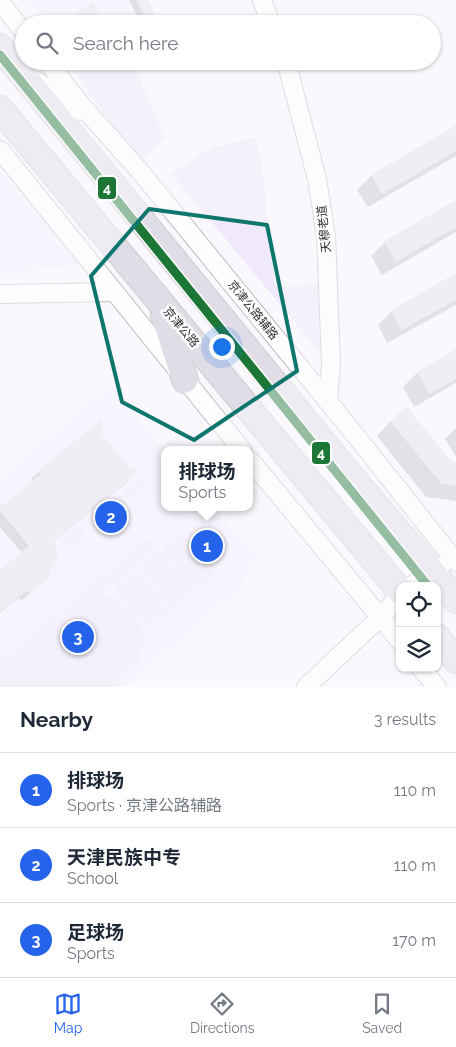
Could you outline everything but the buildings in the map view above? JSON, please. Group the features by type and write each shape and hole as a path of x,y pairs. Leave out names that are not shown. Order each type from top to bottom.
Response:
{"highway":[{"path":"0,47 15,64"},
{"path":"20,70 344,468 432,571 450,595"},
{"name":"京津公路","path":"0,109 396,588"},
{"path":"161,303 185,380"},
{"path":"441,642 456,660"}],"street":[{"path":"262,0 268,15"},
{"path":"0,2 15,21"},
{"path":"20,70 63,98 115,142"},
{"name":"京津公路辅路","path":"54,70 82,106 115,142 455,559"},
{"name":"天穆老道","path":"288,70 318,180 326,236 331,363 328,402"},
{"path":"0,150 239,446"},
{"path":"0,294 113,292"},
{"path":"253,464 396,636"},
{"path":"417,582 432,571 455,559"},
{"path":"306,687 372,624 381,618 396,598"},
{"path":"381,618 396,616"},
{"path":"424,672 437,687"}],"highlighted area":[{"path":"149,209 267,225 297,371 194,440 122,402 91,276"}],"shaded area":[{"path":"26,0 148,0 156,15 38,15"},
{"path":"136,70 165,138 139,161 73,71"},
{"path":"256,137 261,157 275,286 320,284 322,355 171,173 214,147"},
{"path":"0,171 81,265 0,274"},
{"path":"110,385 162,446 161,511 217,511 257,558 240,590 124,687 0,687 0,477"},
{"path":"139,478 146,487 130,501 122,492"},
{"path":"119,493 127,502 108,518 101,508"},
{"path":"79,525 87,534 68,549 61,540"},
{"path":"202,528 223,554 211,563 190,538"},
{"path":"182,532 215,573 194,590 161,549"},
{"path":"148,538 156,549 101,594 126,604 137,616 143,640 140,656 135,667 112,687 0,687 0,661"},
{"path":"160,551 193,592 172,609 139,568"},
{"path":"136,570 169,610 148,627 115,587"}],"transit line":[{"name":"4","path":"0,55 425,582"}],"place":[{"name":"天津民族中专","path":"111,517"},
{"name":"排球场","path":"207,546"},
{"name":"足球场","path":"78,637"}]}
